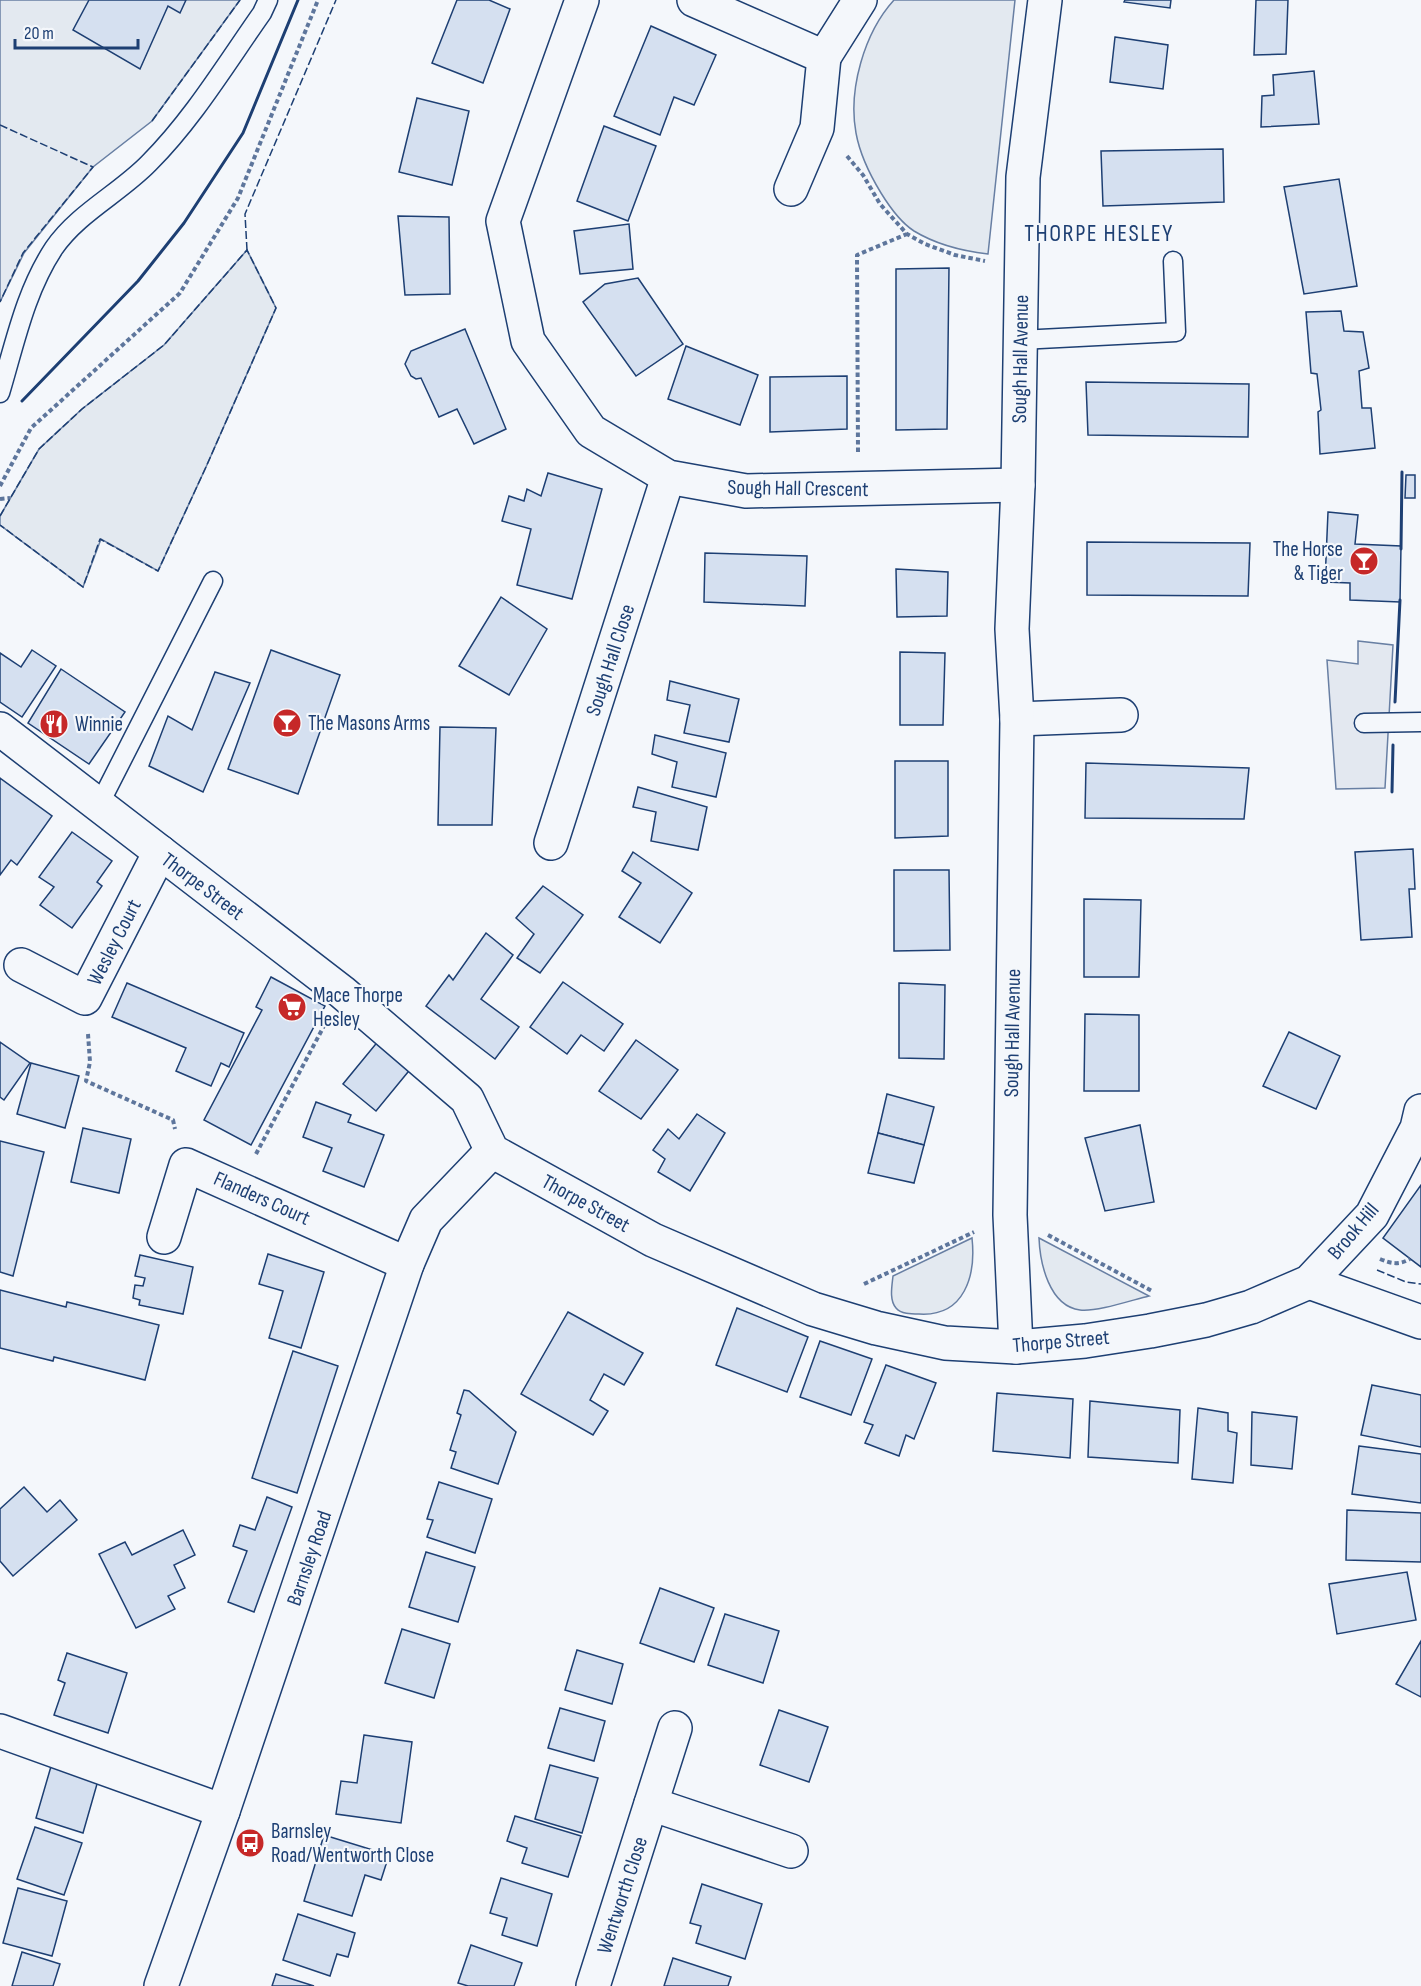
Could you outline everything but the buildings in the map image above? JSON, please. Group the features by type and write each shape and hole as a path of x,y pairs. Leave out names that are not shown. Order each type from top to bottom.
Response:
{"street":[{"name":"Sough Hall Crescent","path":"582,0 503,221 528,341 591,431 668,477 746,491 1017,485"},
{"path":"694,0 824,57"},
{"path":"791,189 817,128 824,57 860,0"},
{"name":"Sough Hall Avenue","path":"1016,1347 1010,1215 1017,719 1012,629 1023,177 1045,0"},
{"name":"Sough Hall Close","path":"551,843 668,477"},
{"path":"1017,719 1121,715"},
{"name":"Thorpe Street","path":"0,729 342,992 467,1099 492,1151 654,1240 813,1309 876,1328 945,1343 1016,1347 1085,1341 1206,1320 1251,1307 1309,1282"},
{"name":"Wesley Court","path":"21,964 85,998 160,852"},
{"name":"Brook Hill","path":"1309,1282 1372,1215 1417,1128 1421,1111"},
{"name":"Barnsley Road","path":"161,1986 223,1811 407,1264 426,1220 492,1151"},
{"name":"Flanders Court","path":"164,1237 186,1165 407,1264"},
{"path":"1309,1282 1421,1322"},
{"name":"Wentworth Close","path":"593,1986 675,1728"},
{"path":"0,1731 223,1811"},
{"path":"651,1804 791,1851"}],"lane":[{"path":"0,393 27,300 37,276 56,246 73,227 149,163 184,123 262,14 268,0"},
{"path":"1020,340 1176,332 1173,261"},
{"path":"99,805 213,581"},
{"path":"1364,723 1421,722"}],"path":[{"path":"0,486 31,428 180,293 238,198 318,0"},
{"path":"817,128 846,154 863,175 880,204 907,234 925,244 955,255 980,261 1021,263"},
{"path":"858,489 857,255 907,234"},
{"path":"0,499 10,498"},
{"path":"238,1187 342,992"},
{"path":"85,998 90,1062 86,1081 173,1120 186,1165"},
{"path":"1370,1255 1389,1263 1401,1264 1410,1259"}],"shaded area":[{"path":"0,0 240,0 152,121 93,167 24,253 0,302"},
{"path":"894,0 1015,0 988,254 941,244 909,227 895,214 884,198 863,157 854,116 857,81 874,29"},
{"path":"247,250 276,308 158,571 101,539 83,587 0,525 0,516 39,449 82,409 164,345"},
{"path":"1358,641 1393,645 1385,788 1336,789 1327,660 1358,664"},
{"path":"972,1238 972,1266 969,1279 957,1301 947,1309 935,1313 910,1314 896,1308 892,1297 893,1276"},
{"path":"1039,1238 1149,1296 1096,1309 1080,1310 1069,1307 1061,1301 1048,1282 1041,1259"}],"fence":[{"path":"152,121 240,0"},
{"path":"247,250 245,214 336,0"},
{"path":"0,125 93,167 23,253 0,302"},
{"path":"0,516 39,449 82,409 164,345 247,250 276,308 158,571 100,539 83,587 0,525"},
{"path":"1377,1270 1406,1282 1421,1284"}],"wall":[{"path":"22,401 138,281 184,223 243,133 298,0"},
{"path":"1401,549 1402,472"},
{"path":"1395,702 1400,600"},
{"path":"1392,792 1393,745"}],"place":[{"name":"The Horse & Tiger","path":"1364,561"},
{"name":"The Masons Arms","path":"287,723"},
{"name":"Winnie","path":"54,724"},
{"name":"Mace Thorpe Hesley","path":"292,1007"},
{"name":"Barnsley Road/Wentworth Close","path":"250,1843"}],"district":[{"name":"THORPE HESLEY","path":"1099,233"}]}
